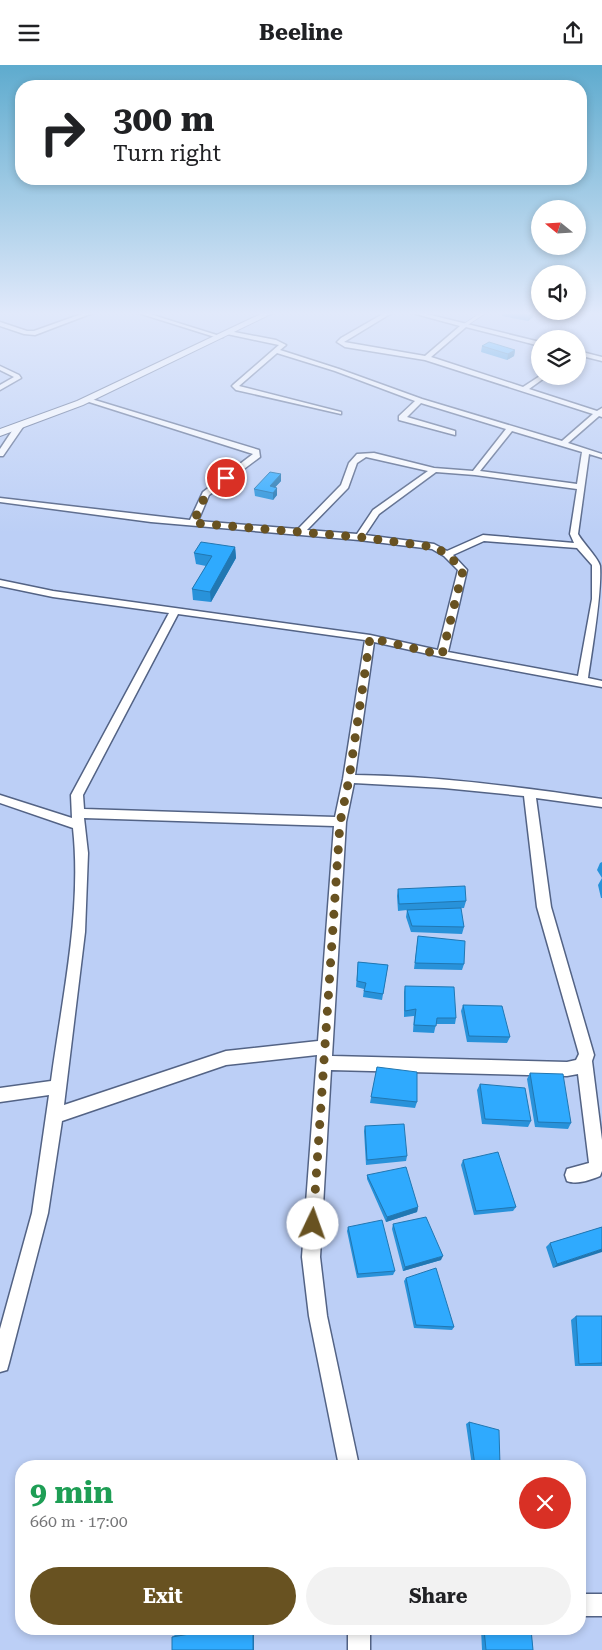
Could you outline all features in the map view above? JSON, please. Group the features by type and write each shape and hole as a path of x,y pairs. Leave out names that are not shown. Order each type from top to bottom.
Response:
{"street":[{"path":"1,432 19,427 88,400 119,385"},
{"path":"236,385 235,386 238,389 339,413"},
{"path":"378,385 510,429 602,456"},
{"path":"508,385 601,413"},
{"path":"523,390 531,385"},
{"path":"88,400 256,451 257,455 206,494 193,523"},
{"path":"420,400 402,418 452,433"},
{"path":"563,444 601,413"},
{"path":"0,454 19,427"},
{"path":"475,473 510,429"},
{"path":"582,680 599,599 596,565 580,546 574,534 586,451"},
{"path":"300,532 345,486 348,470 359,456 366,454 434,471 475,473 582,487"},
{"path":"359,537 376,512 434,471"},
{"path":"0,500 193,523 359,537 434,547 447,554 463,570 442,655"},
{"path":"447,554 483,538 580,546"},
{"path":"0,583 53,594 370,638 442,655 602,684"},
{"path":"0,1363 40,1213 55,1116 78,932 82,853 77,795 175,611"},
{"path":"348,1460 318,1316 311,1257 340,823 349,779 370,638"},
{"path":"349,779 381,779 529,792 602,803"},
{"path":"55,1116 226,1057 324,1055 567,1069 582,1066 587,1055 544,907 529,792"},
{"path":"0,799 78,819 340,823"},
{"path":"573,1175 594,1170 596,1164 584,1060"},
{"path":"0,1095 58,1087"},
{"path":"586,1605 602,1605"},
{"path":"359,1635 359,1650"}],"building":[{"path":"270,472 281,474 270,486 277,488 273,493 254,489"},
{"path":"201,542 235,547 210,592 192,589 212,556 194,553"},
{"path":"465,886 466,901 399,904 398,889"},
{"path":"461,908 464,927 412,926 407,910"},
{"path":"418,936 465,941 464,964 415,963"},
{"path":"358,962 388,965 383,994 364,991 366,983 357,981"},
{"path":"405,986 454,987 456,1018 437,1018 436,1026 414,1025 416,1009 405,1011"},
{"path":"463,1005 502,1006 510,1037 469,1036"},
{"path":"377,1067 417,1072 417,1102 371,1097"},
{"path":"530,1073 563,1074 571,1123 538,1122"},
{"path":"480,1084 525,1088 531,1121 485,1119"},
{"path":"404,1124 407,1156 367,1160 365,1126"},
{"path":"498,1152 516,1207 476,1211 463,1160"},
{"path":"406,1167 418,1207 387,1217 367,1175"},
{"path":"426,1217 443,1256 405,1267 393,1224"},
{"path":"382,1220 395,1271 358,1274 348,1227"},
{"path":"602,1227 602,1249 557,1264 550,1243"},
{"path":"436,1268 454,1327 416,1325 406,1278"},
{"path":"576,1316 602,1316 602,1363 579,1364"},
{"path":"469,1422 499,1430 500,1460 474,1460"},
{"path":"184,1635 253,1635 253,1650 172,1650 172,1637"},
{"path":"485,1635 532,1635 533,1650 486,1650"}],"route":[{"path":"226,478 206,494 193,523 359,537 434,547 447,554 463,570 442,655 370,638 349,779 340,823 313,1224"}]}
